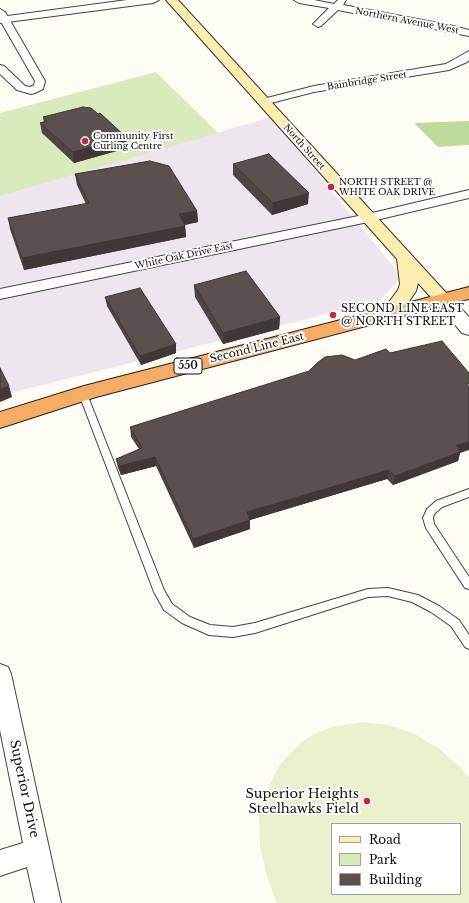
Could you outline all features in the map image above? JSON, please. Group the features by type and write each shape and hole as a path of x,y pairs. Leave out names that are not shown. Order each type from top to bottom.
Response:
{"highway":[{"name":"Second Line East","path":"0,420 82,394 469,293"}],"main road":[{"name":"North Street","path":"172,0 443,300"},
{"path":"378,316 396,306 407,292 409,284 405,258"}],"street":[{"path":"0,68 21,88 31,91 39,87 40,81 2,17 153,0"},
{"name":"Northern Avenue West","path":"299,0 469,33"},
{"path":"318,24 342,0"},
{"name":"Bainbridge Street","path":"263,102 314,89 449,67 463,60 469,54"},
{"name":"White Oak Drive East","path":"0,294 368,218 469,194"},
{"name":"North Street","path":"443,300 469,329"},
{"name":"Superior Drive","path":"0,674 48,903"},
{"path":"0,863 37,852"}],"lane":[{"path":"82,394 159,592 168,607 186,620 209,630 233,632 254,628 368,593 388,592 414,598 436,609 455,623 469,644"},
{"path":"469,493 439,504 430,512 428,518 429,525 469,585"}],"shaded area":[{"path":"271,117 402,277 379,301 14,392 0,398 0,196"}],"green space":[{"path":"156,72 218,133 0,196 0,113"},
{"path":"469,121 469,145 438,147 414,123"},
{"name":"Superior Heights Steelhawks Field","path":"364,722 388,725 413,733 438,748 460,767 469,778 469,903 277,903 267,877 260,846 259,816 269,786 281,763 302,742 316,733 332,727"}],"building":[{"name":"Community First Curling Centre","path":"83,107 91,108 98,114 100,113 126,137 73,152 40,123 47,121 43,117"},
{"path":"269,154 309,193 273,203 233,164"},
{"path":"150,161 169,166 197,211 179,214 185,226 22,258 8,218 89,203 75,174"},
{"path":"246,271 280,317 223,333 194,285"},
{"path":"140,288 176,344 140,356 105,297"},
{"path":"442,341 469,373 469,384 467,384 469,387 469,442 456,445 460,452 395,476 389,470 247,512 250,520 193,539 155,457 119,466 116,459 142,448 130,427 309,371 325,357 342,355 355,360 386,349 390,353"},
{"path":"0,368 9,386 0,389"}],"place":[{"name":"Community First Curling Centre","path":"85,141"},
{"name":"NORTH STREET @ WHITE OAK DRIVE","path":"331,187"},
{"name":"SECOND LINE EAST @ NORTH STREET","path":"333,315"},
{"name":"Superior Heights Steelhawks Field","path":"367,801"}]}
